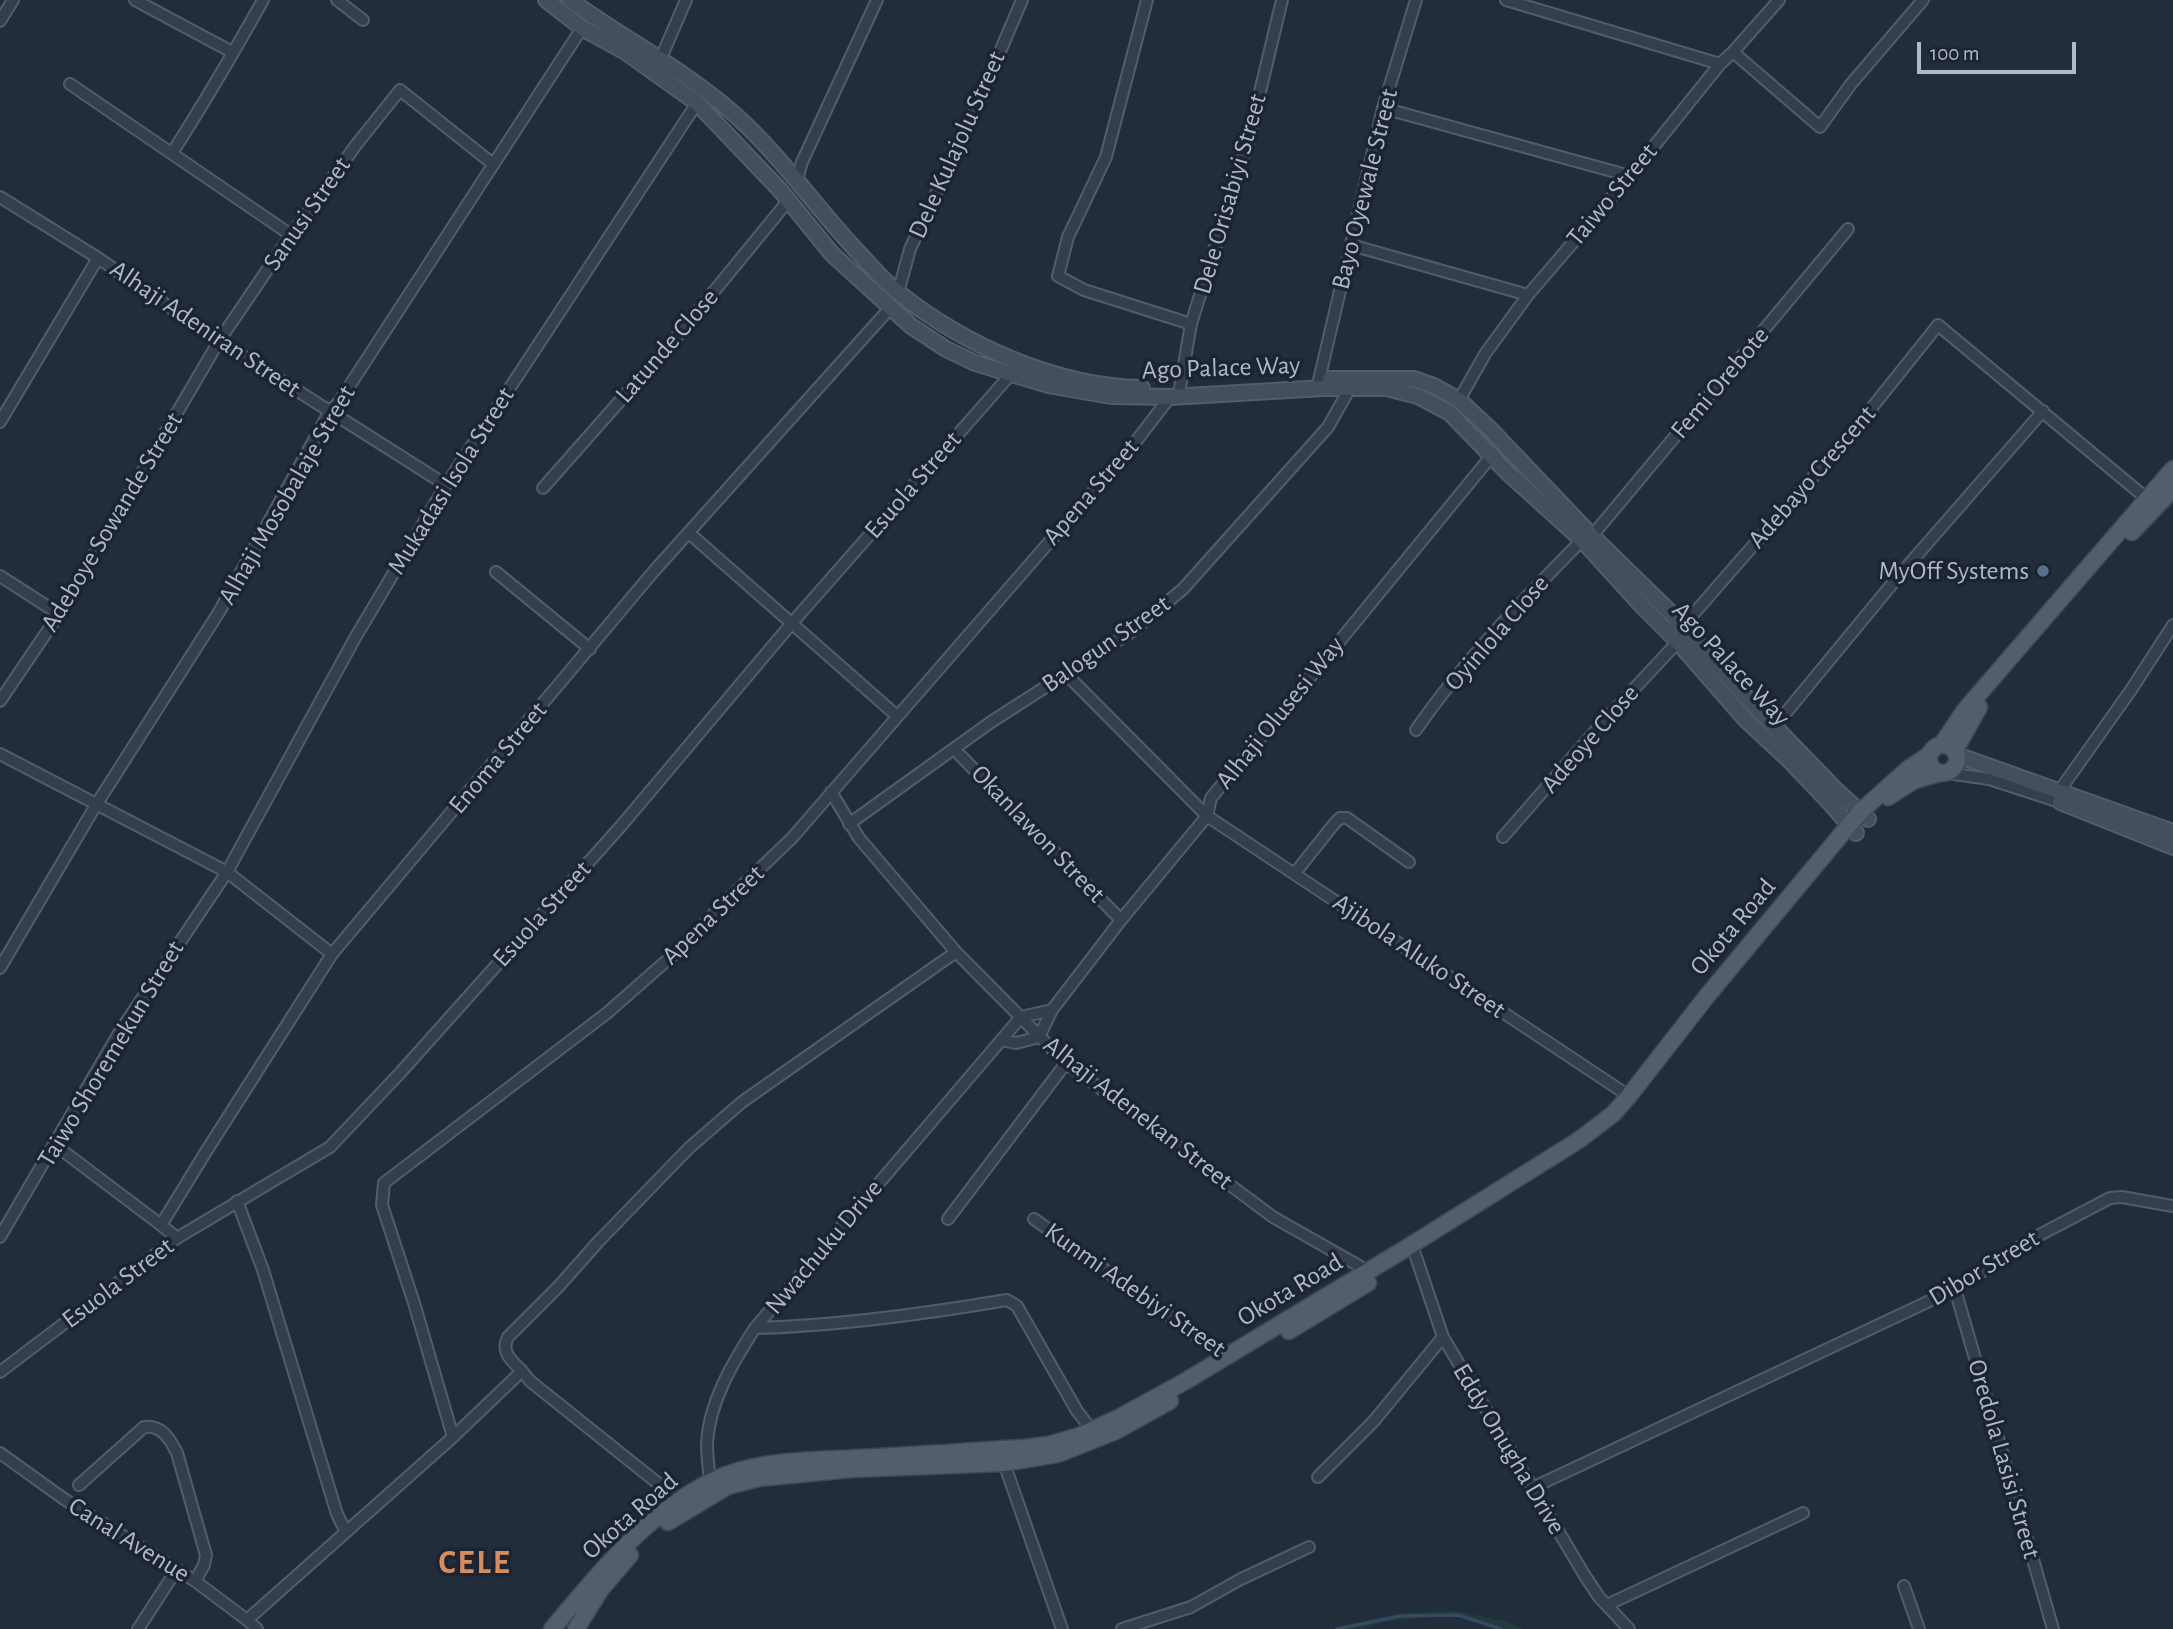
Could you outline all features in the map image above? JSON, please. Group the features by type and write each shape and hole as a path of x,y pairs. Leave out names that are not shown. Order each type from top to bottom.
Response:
{"main road":[{"name":"Ago Palace Way","path":"546,0 582,28 624,51 697,103 739,146 832,254 911,326 946,349 994,370 1048,385 1111,396 1319,380 1415,379 1459,400 1498,437 1587,538 1838,792 1864,815"},
{"name":"Ago Palace Way","path":"570,0 607,27 661,58 745,123 856,250 898,293 963,336 1024,365 1133,388 1175,392 1386,388 1426,399 1450,413 1493,454 1507,472 1587,538"},
{"path":"727,133 745,123"},
{"path":"739,146 758,137"},
{"path":"2173,469 1965,710 1951,750 1954,768 1943,773 1930,766 1929,755 1934,747 1951,750 2173,847"},
{"path":"1951,750 1984,700 2152,509 2173,489"},
{"name":"Ago Palace Way","path":"1683,633 1746,720 1791,762 1853,829"},
{"name":"Okota Road","path":"552,1629 596,1585 665,1524 728,1486 760,1478 1036,1446 1079,1436 1326,1310 1415,1254 1571,1154 1624,1112 1864,815 1908,769 1929,755"},
{"name":"Okota Road","path":"1864,815 1915,780 1943,773"},
{"path":"2060,796 2173,832"},
{"name":"Okota Road","path":"576,1629 596,1585 630,1541 680,1501 710,1482 734,1472 813,1460 1004,1463 1058,1454 1098,1440 1143,1417 1368,1271 1579,1140 1613,1114 1707,996 1853,829"}],"street":[{"path":"0,21 13,0"},
{"path":"135,0 232,51"},
{"path":"172,153 263,0"},
{"path":"337,0 363,20"},
{"path":"661,58 686,0"},
{"path":"797,180 802,162 877,0"},
{"name":"Dele Kulajolu Street","path":"898,293 910,249 978,106 1022,0"},
{"path":"1147,0 1106,157 1079,209 1068,237 1058,276 1084,290 1191,324"},
{"name":"Dele Orisabiyi Street","path":"1175,392 1191,324 1248,142 1282,0"},
{"name":"Bayo Oyewale Street","path":"1319,380 1383,108 1416,0"},
{"path":"1506,0 1720,64"},
{"name":"Taiwo Street","path":"1459,400 1485,354 1528,295 1630,176 1720,64 1779,0"},
{"path":"1733,52 1820,127 1851,85 1923,0"},
{"name":"Alhaji Mosobalaje Street","path":"0,968 96,805 219,612 330,411 339,402 582,28"},
{"path":"70,84 291,235"},
{"name":"Sanusi Street","path":"219,341 291,235 356,145 400,90 492,164"},
{"name":"Mukadasi Isola Street","path":"227,872 355,638 446,485 697,103"},
{"path":"1383,108 1630,176"},
{"name":"Alhaji Adeniran Street","path":"0,197 98,258 219,341 446,485"},
{"name":"Latunde Close","path":"543,488 679,334 788,201"},
{"name":"Femi Orebote","path":"1587,538 1847,229"},
{"path":"1351,245 1528,295"},
{"path":"0,422 98,258"},
{"name":"Enoma Street","path":"161,1226 332,954 654,571 891,307"},
{"name":"Adebayo Crescent","path":"1683,633 1938,326 2043,411"},
{"name":"Adeboye Sowande Street","path":"0,701 59,614 219,341"},
{"name":"Esuola Street","path":"0,1372 177,1238 330,1147 401,1072 621,826 792,623 1011,374"},
{"name":"Balogun Street","path":"849,824 991,722 1131,632 1183,589 1328,427 1350,388"},
{"name":"Apena Street","path":"453,1437 382,1205 384,1183 607,1013 689,941 719,908 792,838 1129,449 1175,392"},
{"path":"1775,726 1897,578 2043,411 2146,498"},
{"name":"Alhaji Olusesi Way","path":"1039,1037 1052,1010 1207,816 1211,798 1493,454"},
{"path":"689,533 897,716"},
{"name":"Oyinlola Close","path":"1416,730 1431,708 1526,597 1587,538"},
{"path":"496,572 590,649"},
{"path":"0,576 59,614"},
{"path":"1943,773 1989,779 2060,796 2173,625"},
{"name":"Adeoye Close","path":"1503,837 1683,633"},
{"name":"Ajibola Aluko Street","path":"1066,674 1207,816 1629,1096"},
{"name":"Okanlawon Street","path":"954,749 1122,920"},
{"path":"0,754 227,872 332,954"},
{"name":"Alhaji Adenekan Street","path":"831,792 849,824 956,952 1066,1063 1273,1217 1368,1271"},
{"path":"1295,873 1340,818 1347,818 1409,862"},
{"name":"Taiwo Shoremekun Street","path":"0,1237 119,1033 227,872"},
{"path":"680,1501 526,1376 504,1348 508,1337 690,1148 742,1102 956,952"},
{"path":"1021,1017 1052,1010"},
{"name":"Nwachuku Drive","path":"710,1482 707,1446 709,1425 729,1373 755,1328 1021,1017"},
{"path":"1001,1040 1016,1043 1039,1037"},
{"path":"948,1219 1066,1063"},
{"path":"55,1145 177,1238"},
{"name":"Dibor Street","path":"1532,1488 1955,1289 2030,1240 2110,1198 2122,1197 2173,1206"},
{"path":"237,1201 263,1270 337,1514 346,1532"},
{"name":"Kunmi Adebiyi Street","path":"1034,1219 1205,1342 1232,1358"},
{"name":"Eddy Onugha Drive","path":"1415,1254 1443,1337 1585,1576 1629,1629"},
{"name":"Oredola Lasisi Street","path":"1955,1289 2053,1629"},
{"path":"755,1328 933,1312 1007,1300 1017,1306 1077,1411 1092,1430"},
{"path":"1318,1477 1373,1422 1443,1337"},
{"path":"247,1620 453,1437 526,1376"},
{"path":"79,1485 144,1427 160,1429 170,1438 177,1453 206,1555 195,1581"},
{"name":"Canal Avenue","path":"0,1453 64,1499 195,1581 257,1629"},
{"path":"1004,1463 1062,1629"},
{"path":"1607,1605 1803,1514"},
{"path":"1122,1629 1191,1607 1241,1579 1309,1547"},
{"path":"138,1629 177,1569"},
{"path":"1904,1586 1919,1629"}],"green space":[{"path":"1456,1611 1504,1621 1523,1629 1496,1629 1459,1613 1384,1622 1362,1629 1340,1629 1399,1613"}],"waterway":[{"path":"1337,1629 1400,1616 1458,1615 1501,1629"}],"place":[{"name":"MyOff Systems","path":"2043,571"}],"district":[{"name":"CELE","path":"475,1563"}]}
